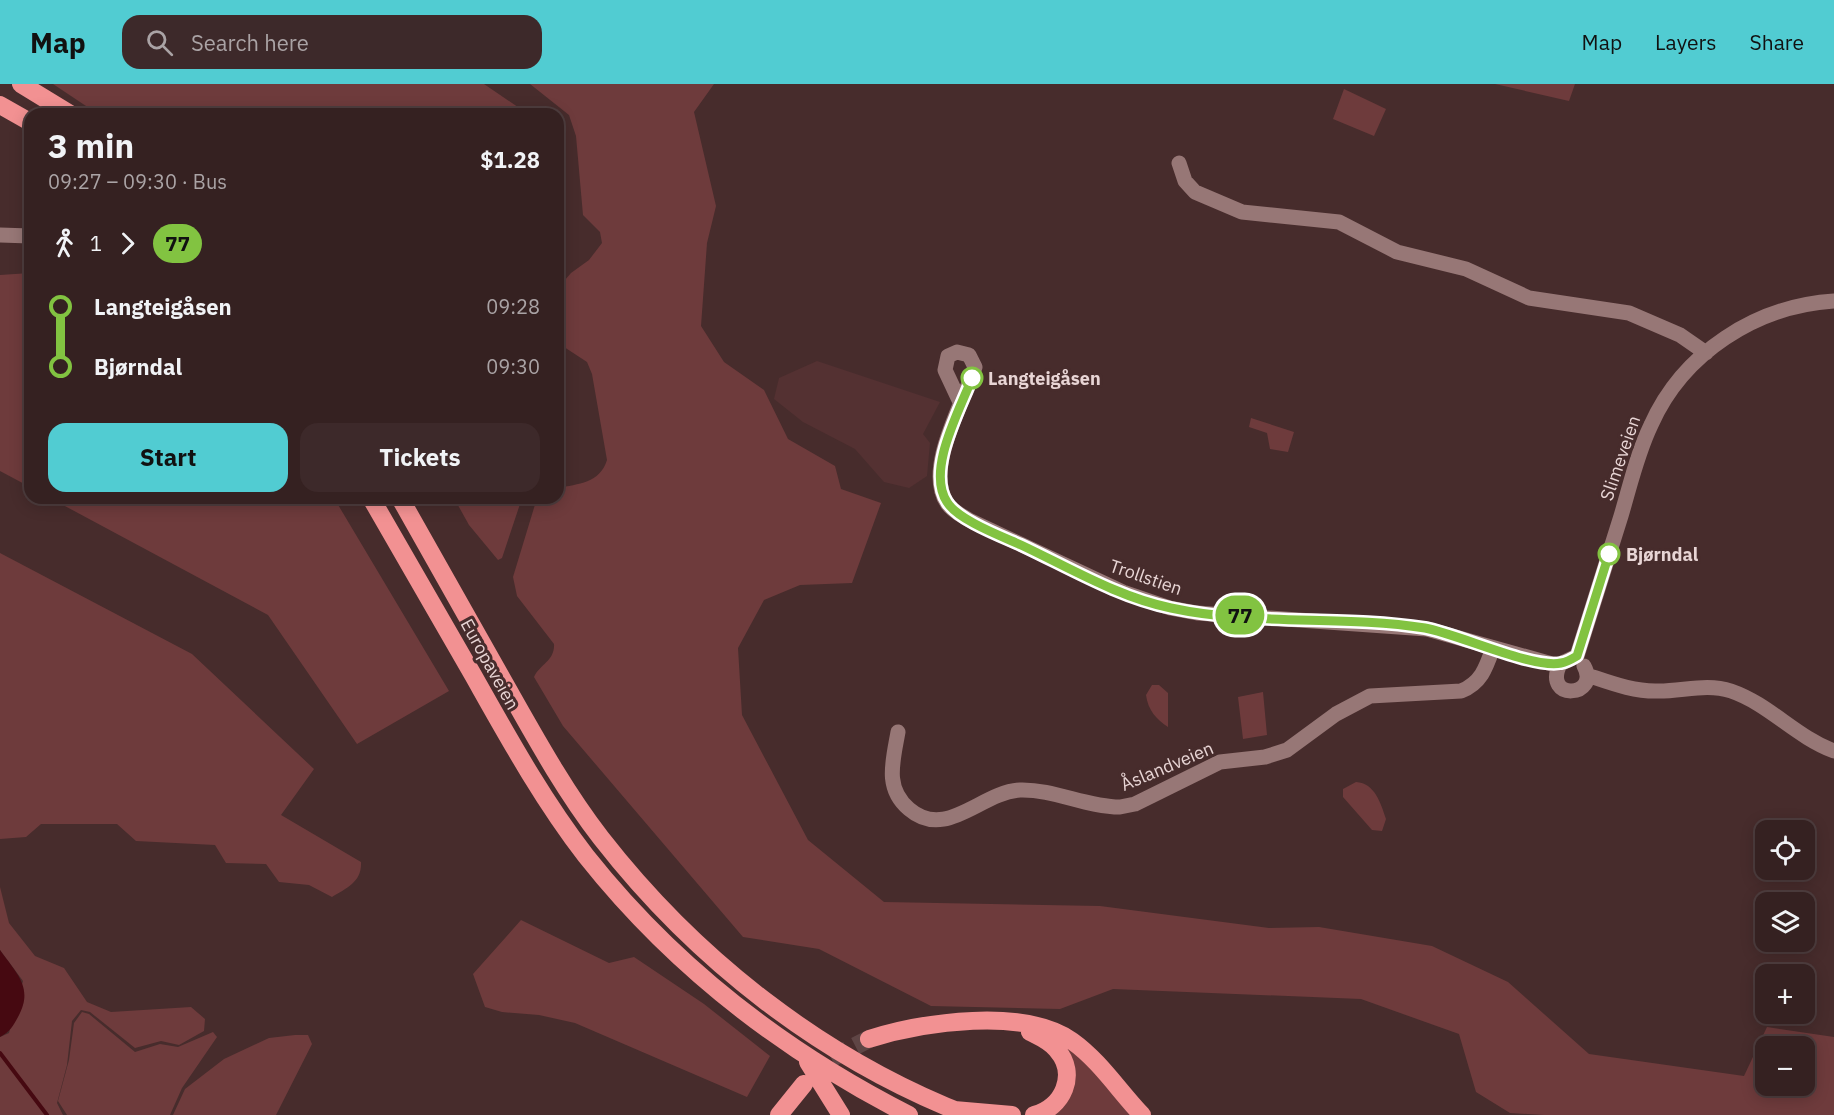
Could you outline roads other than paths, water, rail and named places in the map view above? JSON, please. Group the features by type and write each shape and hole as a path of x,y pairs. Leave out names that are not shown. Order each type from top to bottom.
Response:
{"highway":[{"path":"21,84 60,108"},
{"path":"0,105 24,119"},
{"name":"Europaveien","path":"374,504 510,743 579,846 640,919 694,972 753,1020 804,1056 909,1115"},
{"name":"Europaveien","path":"403,504 530,729 575,801 635,878 683,929 734,976 804,1029 864,1066 959,1112"},
{"path":"869,1039 932,1026 988,1022 1047,1028 1070,1040 1090,1057 1142,1115"},
{"path":"1015,1023 1052,1045 1061,1055 1067,1071 1066,1088 1058,1102 1046,1111 1034,1115"},
{"path":"804,1056 841,1115"},
{"path":"779,1115 804,1084"},
{"path":"959,1112 1012,1115"}],"street":[{"path":"1179,163 1185,181 1195,192 1242,212 1339,222 1396,252 1459,267 1529,298 1629,313 1680,335 1706,353"},
{"path":"0,235 24,236"},
{"name":"Slimeveien","path":"1577,656 1646,436 1669,393 1706,353 1736,331 1769,314 1797,305 1834,301"},
{"name":"Trollstien","path":"960,402 940,470 940,485 947,503 969,520 1104,584 1153,604 1184,611 1421,628 1542,662 1560,663"},
{"name":"Åslandveien","path":"898,732 892,777 894,792 900,801 914,813 927,819 949,818 997,796 1019,790 1120,807 1135,804 1220,762 1265,757 1287,750 1336,714 1370,696 1461,691 1481,676 1492,648"},
{"path":"1577,656 1587,675 1586,682 1580,689 1566,690 1556,678 1560,663 1577,656"},
{"path":"1587,675 1642,690 1701,687 1731,691 1743,696 1806,739 1834,751"}],"waterway":[{"path":"0,1053 47,1115"}],"tunnel":[{"path":"811,1076 828,1060 869,1039"}],"place":[{"name":"Langteigåsen","path":"972,378"},
{"name":"Bjørndal","path":"1609,554"}]}
